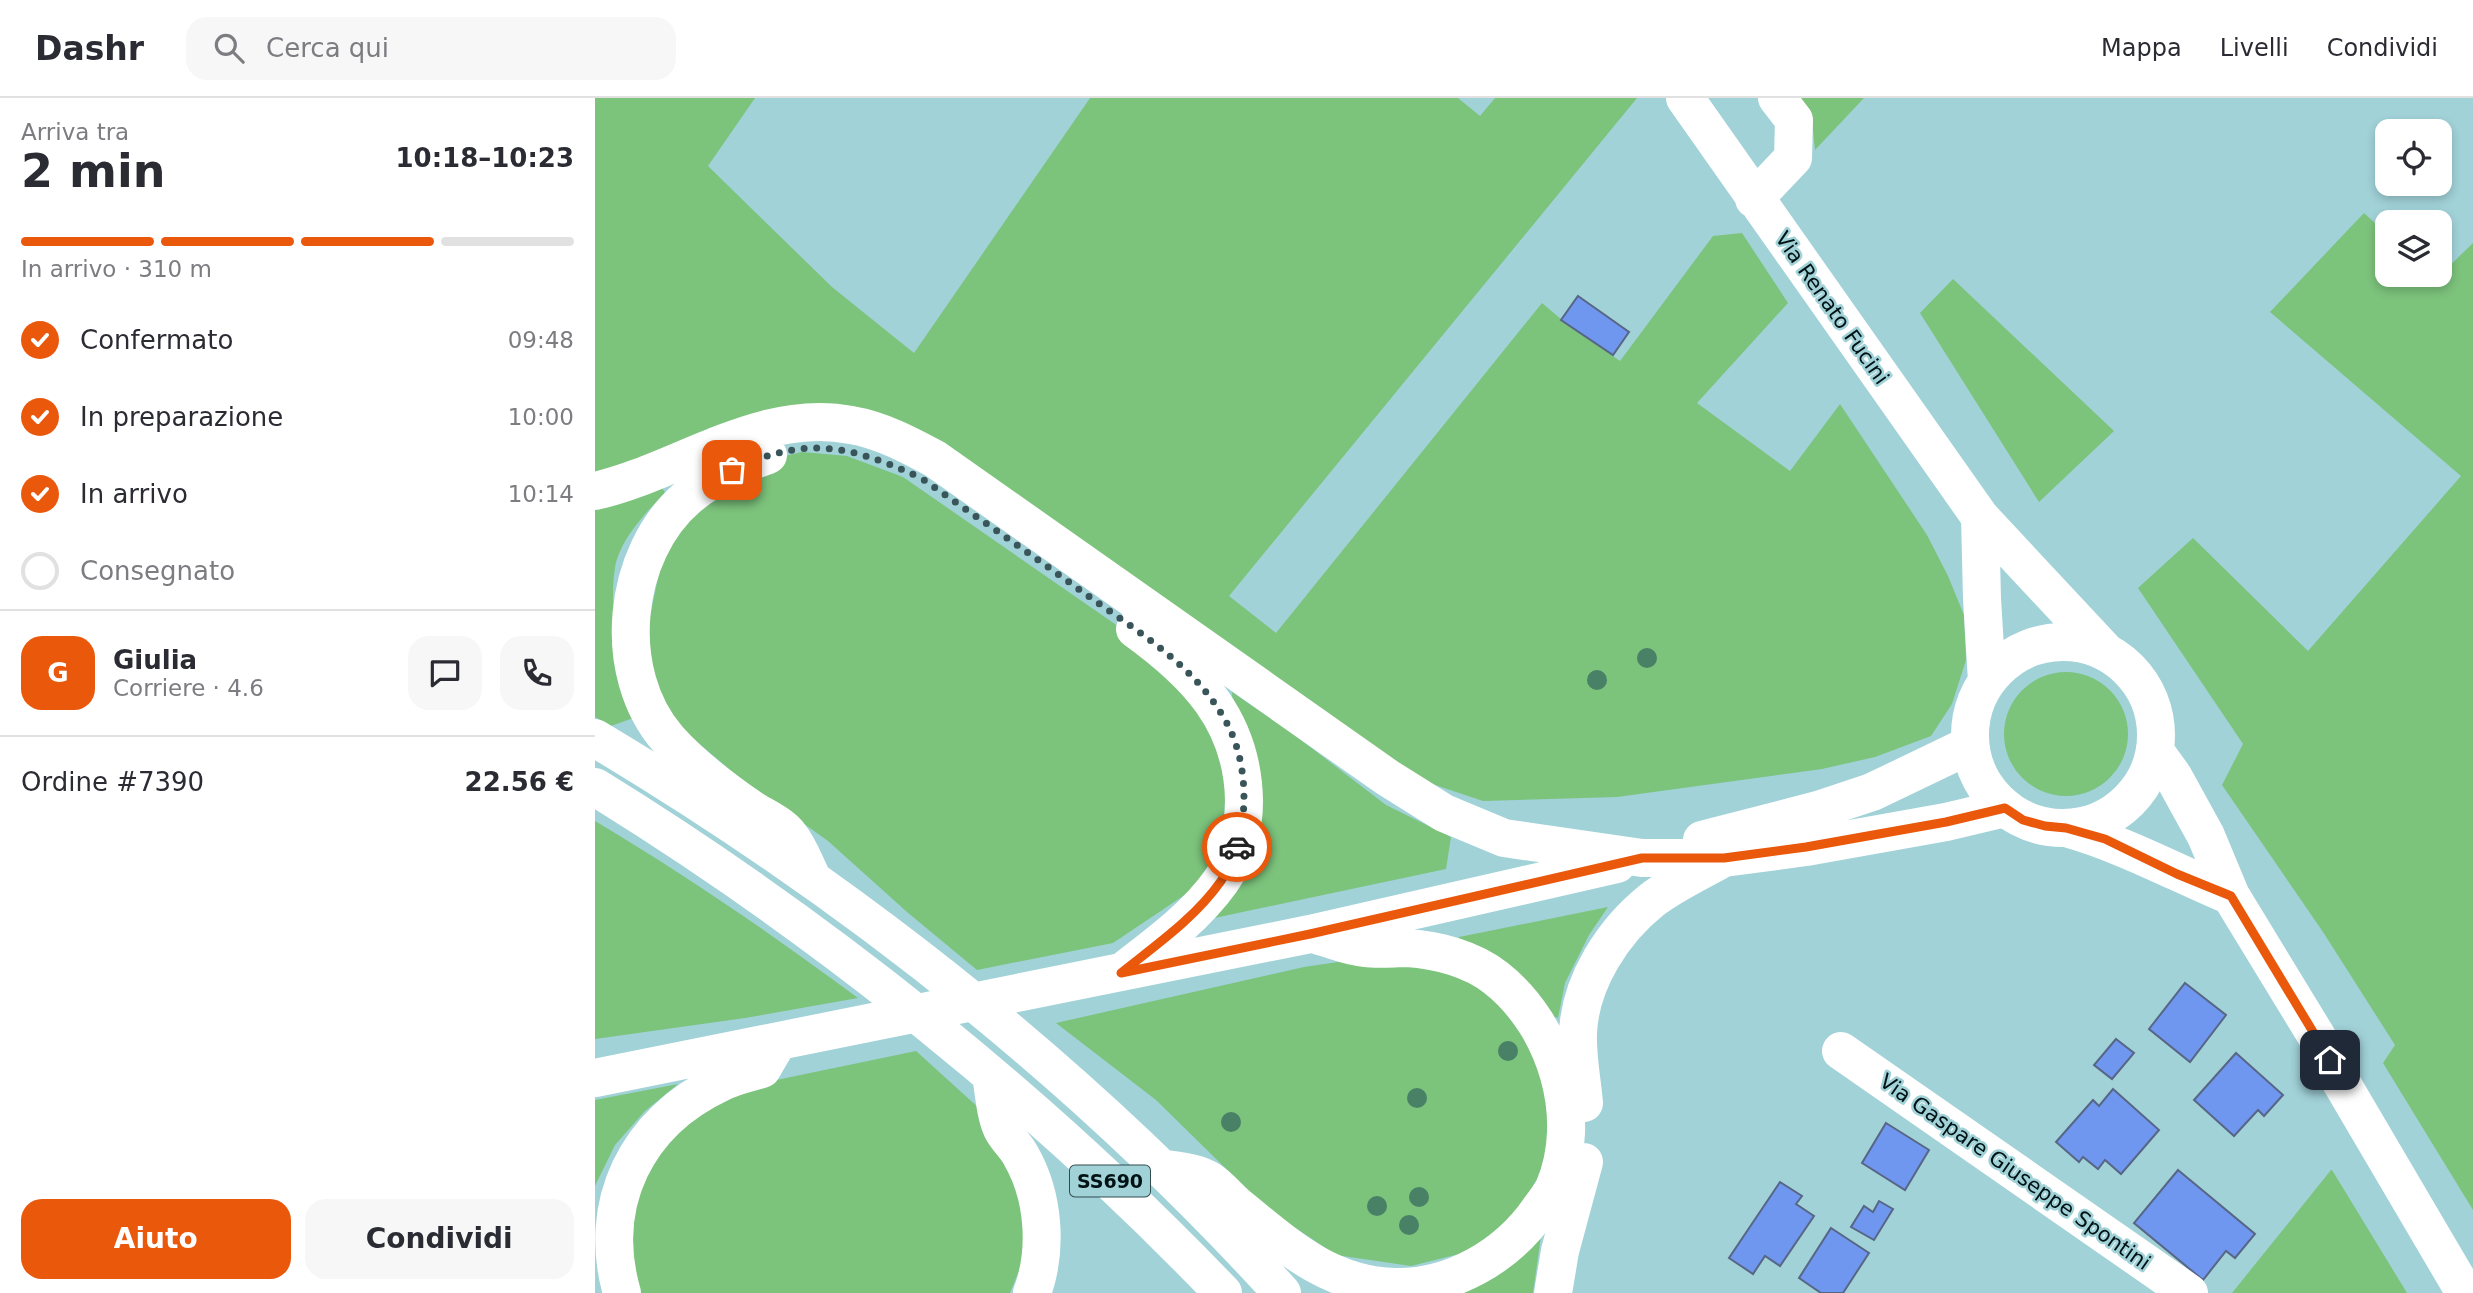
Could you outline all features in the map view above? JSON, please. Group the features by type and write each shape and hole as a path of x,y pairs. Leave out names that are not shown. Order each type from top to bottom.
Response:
{"main road":[{"name":"Via Renato Fucini","path":"1685,98 1980,517 2105,651"},
{"path":"1754,199 1793,158 1794,120 1777,98"},
{"path":"595,491 778,426 819,422 852,425 899,439 935,459 1332,740 1444,813 1504,838 1551,847 1642,858 1724,858 1806,847 1970,817 2005,808"},
{"path":"812,878 789,834 695,766 667,738 649,711 636,678 632,646 632,610 644,560 660,530 687,498 716,477 748,462 784,450 821,447 853,452 887,462 921,478 1160,646 1198,682 1226,720 1237,748 1244,779 1244,815 1238,845 1222,879 1202,905 1121,973"},
{"path":"1980,517 1987,681"},
{"path":"2066,828 2098,822 2125,806 2145,781 2155,751 2156,722 2147,693 2130,669 2105,651 2080,643 2054,642 2028,648 2005,662 1987,681 1976,701 1970,745 1976,769 1988,790 2005,808 2023,820 2105,839 2177,874 2231,896"},
{"name":"SS690","path":"595,738 812,878 951,982 1013,1034 1161,1168 1282,1293"},
{"path":"595,1078 1310,934 1642,858 1818,810 1872,792 1970,745"},
{"path":"2155,751 2173,776 2206,836 2231,896 2465,1293"},
{"name":"SS690","path":"595,787 769,903 880,986 991,1075 1128,1197 1223,1293"},
{"path":"1553,1293 1560,1251 1583,1169 1586,1148 1587,1131 1578,1031 1587,990 1608,947 1638,912 1654,898 1724,858"},
{"path":"1161,1168 1203,1177 1298,1255 1323,1269 1369,1285 1398,1287 1433,1283 1454,1277 1496,1254 1533,1218 1553,1190 1564,1157 1565,1113 1552,1054 1543,1032 1521,1002 1495,977 1464,960 1439,952 1409,948 1365,948 1310,934"},
{"path":"622,1293 615,1268 615,1212 632,1161 653,1132 684,1104 724,1081 762,1069 779,1041"},
{"name":"Via Gaspare Giuseppe Spontini","path":"1841,1051 2189,1293"},
{"path":"991,1075 1002,1128 1021,1155 1033,1181 1041,1213 1041,1245 1032,1293"}],"green space":[{"path":"595,98 755,98 708,166 832,287 914,353 1090,98 1458,98 1480,116 1495,98 1637,98 1229,596 1276,633 1542,303 1620,361 1713,236 1742,233 1788,303 1697,403 1790,471 1840,404 1927,535 1964,615 1966,660 1952,704 1931,736 1875,757 1822,769 1617,797 1483,801 1420,780 861,413 595,475"},
{"path":"1794,98 1864,98 1815,150 1812,120"},
{"path":"2364,213 2375,223 2375,287 2452,287 2452,263 2473,243 2473,1210 2383,1063 2395,1045 2323,932 2222,785 2243,744 2138,588 2193,538 2308,651 2461,476 2270,312"},
{"path":"1953,279 2114,431 2039,502 1920,313"},
{"path":"802,452 847,456 903,477 1125,631 1204,713 1226,766 1224,828 1211,861 1192,890 1113,943 977,970 828,841 736,775 669,718 642,656 666,538 760,462"},
{"path":"659,482 665,493 628,537 615,568 615,624 636,717 611,726 595,717 595,501"},
{"path":"2066,672 2090,677 2110,690 2123,710 2128,734 2123,758 2110,778 2090,791 2066,796 2042,791 2022,778 2009,758 2004,734 2009,710 2022,690 2042,677"},
{"path":"1232,692 1288,730 1386,805 1451,837 1446,869 1205,920 1241,857"},
{"path":"595,821 729,906 858,998 745,1018 595,1039"},
{"path":"1608,907 1589,935 1565,983 1558,1018 1548,1015 1458,940 1459,937"},
{"path":"1386,955 1482,981 1546,1068 1551,1116 1543,1169 1518,1211 1471,1251 1411,1266 1336,1255 1266,1208 1156,1100 1056,1023 1304,967"},
{"path":"916,1051 991,1119 1014,1157 1027,1251 1010,1293 631,1293 621,1212 646,1153 728,1090"},
{"path":"678,1084 645,1111 615,1145 595,1186 595,1100"},
{"path":"2331,1170 2407,1293 2232,1293"},
{"path":"1542,1229 1533,1293 1430,1293"}],"building":[{"path":"1578,296 1629,332 1613,355 1561,320"},
{"path":"2185,983 2226,1015 2190,1062 2149,1029"},
{"path":"2116,1039 2134,1053 2112,1079 2094,1065"},
{"path":"2236,1053 2283,1095 2264,1116 2258,1110 2234,1136 2194,1100"},
{"path":"2113,1089 2159,1130 2121,1174 2105,1160 2098,1169 2083,1157 2079,1162 2056,1142 2093,1100 2099,1106"},
{"path":"1886,1123 1929,1150 1905,1190 1862,1163"},
{"path":"2178,1170 2255,1234 2235,1258 2226,1251 2203,1280 2134,1223"},
{"path":"1780,1182 1802,1196 1796,1204 1814,1216 1780,1266 1765,1256 1753,1274 1729,1258"},
{"path":"1879,1201 1893,1209 1874,1240 1851,1227 1864,1206 1873,1212"},
{"path":"1831,1228 1869,1253 1843,1293 1821,1293 1799,1278"}],"way so far":[{"path":"732,470 784,450 821,447 853,452 887,462 921,478 1160,646 1198,682 1214,702 1226,720 1237,748 1244,779 1244,815 1237,847"}],"route":[{"path":"1237,847 1222,879 1202,905 1121,973 1310,934 1642,858 1724,858 1806,847 1982,815 2005,808 2023,820 2105,839 2177,874 2231,896 2330,1060"}]}
